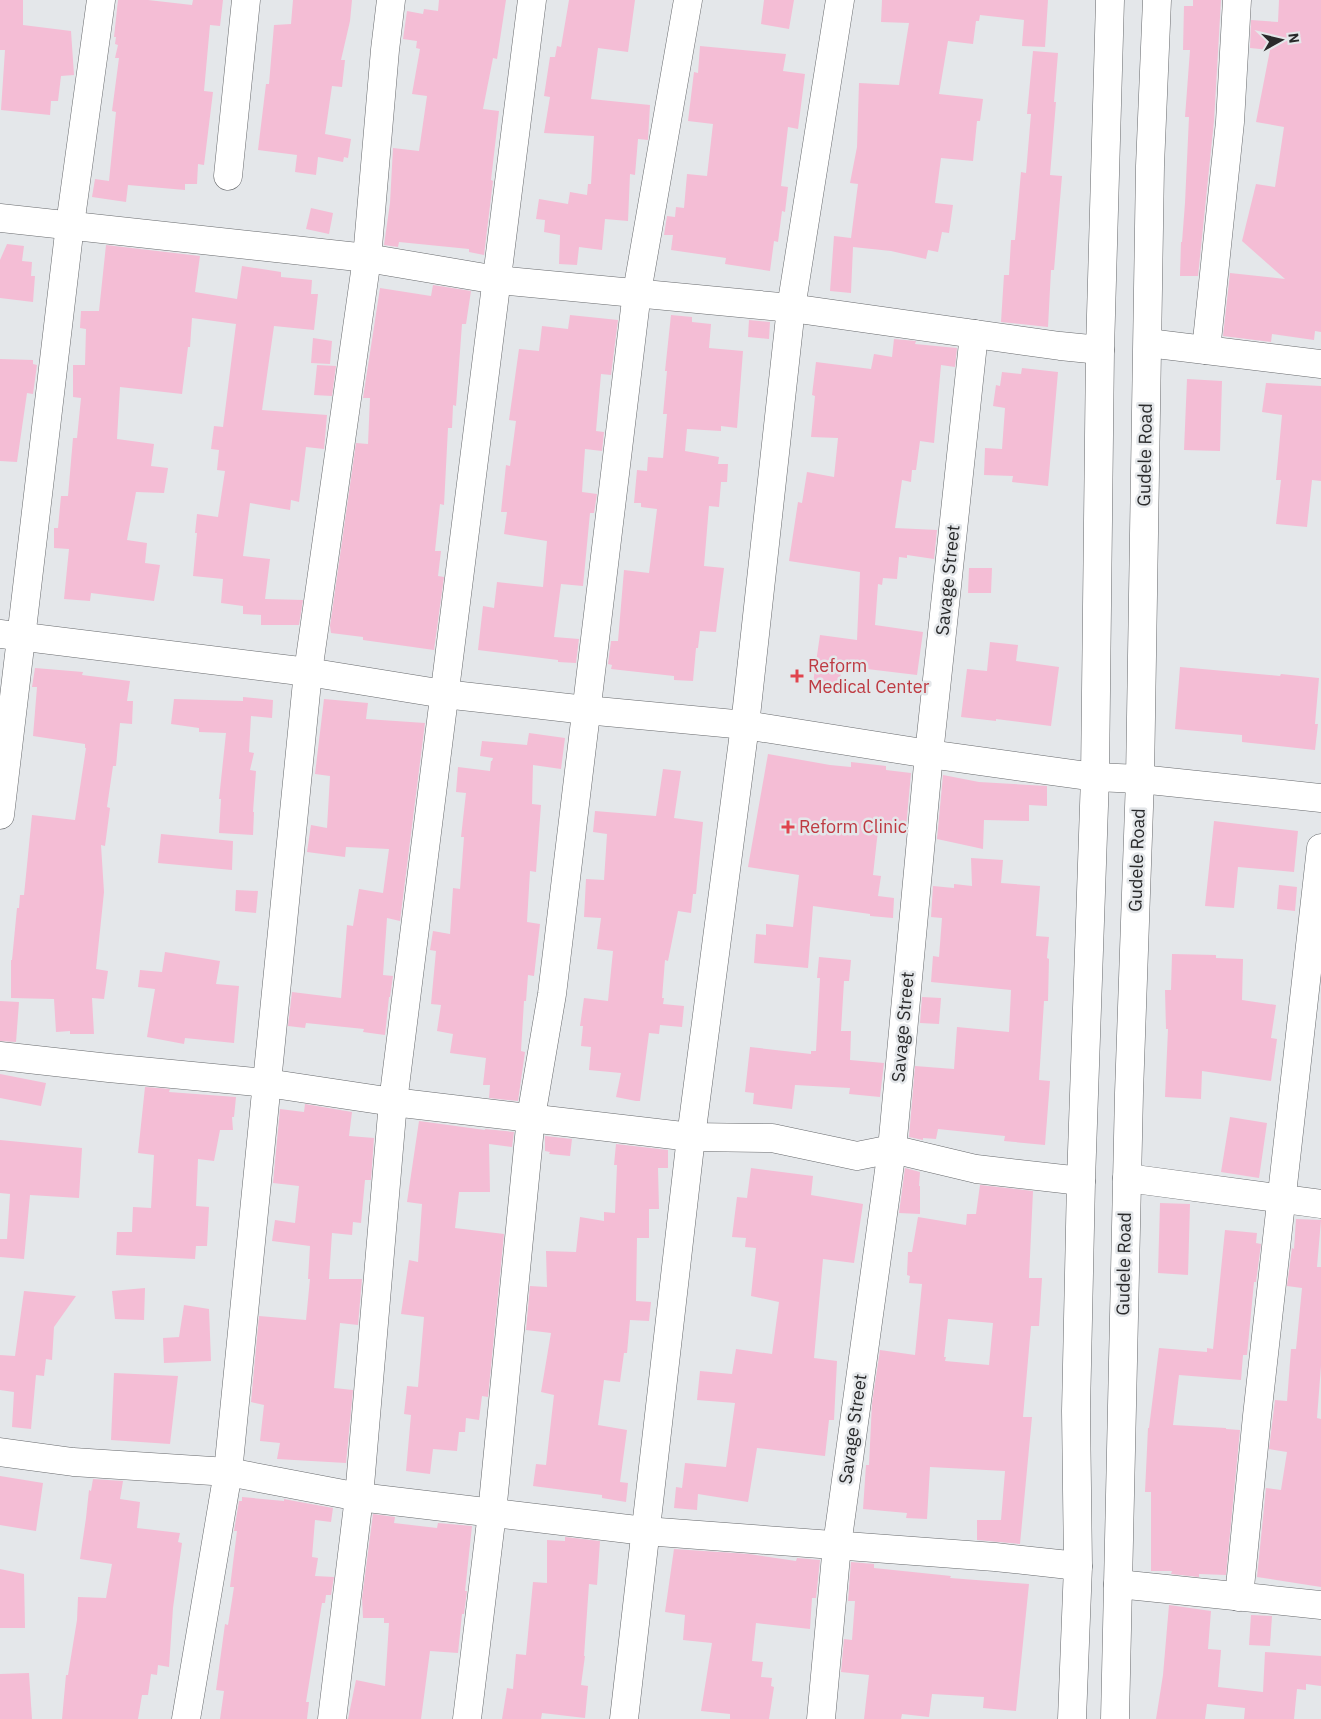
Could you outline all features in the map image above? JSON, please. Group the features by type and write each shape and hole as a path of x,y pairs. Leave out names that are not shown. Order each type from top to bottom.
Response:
{"main road":[{"path":"0,814 10,636 70,225 100,0"},
{"path":"228,176 246,0"},
{"path":"186,1719 228,1472 308,672 367,258 391,0"},
{"path":"332,1719 359,1497 393,1102 532,0"},
{"path":"467,1719 492,1513 531,1117 552,994 637,292 688,0"},
{"path":"624,1719 692,1137 745,725 791,308 840,0"},
{"path":"1072,1719 1078,1566 1076,1411 1081,1181 1095,777 1100,350 1110,0"},
{"name":"Gudele Road","path":"1115,1719 1126,1178 1140,779 1150,166 1157,0"},
{"path":"1206,350 1230,122 1237,0"},
{"path":"0,218 367,258 497,280 791,308 1100,350"},
{"name":"Savage Street","path":"821,1719 837,1545 892,1148 929,754 974,334"},
{"path":"1148,343 1321,364"},
{"path":"10,636 308,672 444,694 745,725 929,754 1095,777 1140,779 1321,798"},
{"path":"1239,1597 1257,1416 1321,848"},
{"path":"0,1056 267,1083 393,1102 692,1137 772,1138 857,1156 892,1148 976,1169 1081,1181"},
{"path":"1126,1178 1321,1204"},
{"path":"0,1452 72,1462 228,1472 359,1497 645,1531 995,1557 1078,1566"},
{"path":"1118,1584 1321,1605"}],"building":[{"path":"0,0 23,0 23,25 71,31 74,75 61,76 58,101 51,101 50,115 1,110 5,50 0,50"},
{"path":"118,0 148,0 192,5 193,0 223,0 220,26 210,25 204,91 213,92 204,165 198,164 197,184 185,184 185,190 128,185 126,202 92,197 95,179 109,181 116,112 112,111 119,58 115,58 118,45 115,44 116,37 114,37"},
{"path":"293,0 352,0 350,21 341,60 345,60 342,87 332,86 325,134 351,139 348,158 344,157 343,162 318,157 316,175 295,172 297,155 258,150 266,84 269,84 274,25 291,24"},
{"path":"439,0 506,0 497,59 493,58 483,109 499,111 484,255 469,252 469,249 399,242 398,247 384,245 390,203 393,148 419,151 427,96 412,94 420,49 416,48 417,41 403,39 407,11 423,14 424,9 438,11"},
{"path":"569,0 635,0 628,52 598,48 591,99 650,105 648,140 638,139 635,175 630,174 628,221 605,219 602,250 579,247 577,265 559,264 560,235 544,232 545,220 536,219 539,199 568,204 570,192 587,195 588,184 591,184 594,136 544,133 550,97 544,96 550,57 555,57 557,46 561,47"},
{"path":"764,0 794,0 789,29 761,24"},
{"path":"882,0 1048,0 1045,47 1022,46 1024,20 980,15 979,21 976,21 973,44 948,41 939,94 983,99 980,121 977,121 973,161 941,158 935,203 953,205 949,233 942,232 938,252 928,250 926,259 891,251 853,247 851,293 830,291 834,236 851,238 858,184 850,183 857,147 859,83 899,85 909,23 881,22"},
{"path":"1193,0 1221,0 1214,121 1198,276 1180,276 1189,117 1185,117 1190,50 1183,50 1184,6 1193,6"},
{"path":"1279,0 1321,0 1321,332 1315,331 1314,340 1272,334 1271,342 1223,336 1230,273 1285,279 1242,241 1256,184 1275,187 1284,127 1256,122 1270,50 1250,48 1251,20 1278,22"},
{"path":"700,46 786,54 783,71 805,74 798,129 788,127 781,186 788,187 785,212 782,211 778,242 774,241 770,271 725,264 726,258 671,250 673,235 664,235 667,216 675,217 676,207 684,208 687,174 707,176 713,124 688,121 694,72 698,73"},
{"path":"1033,51 1058,53 1050,175 1062,176 1054,270 1051,270 1048,327 1001,322 1004,275 1009,275 1011,240 1015,240 1021,172 1026,173 1031,114 1027,114"},
{"path":"311,208 333,213 329,234 306,229"},
{"path":"7,244 24,246 22,261 32,262 31,276 35,276 33,302 0,298 0,260"},
{"path":"106,245 200,256 195,292 237,299 242,266 281,272 281,277 312,280 311,294 318,294 314,330 274,326 262,410 327,415 324,449 306,447 299,502 291,500 290,510 250,503 243,556 270,559 265,599 303,600 299,625 261,625 261,615 243,614 243,606 221,603 223,579 193,576 197,514 218,517 225,471 217,470 219,450 211,449 214,426 223,427 236,324 192,318 190,347 188,347 182,394 120,387 117,439 154,444 151,466 168,468 164,493 136,492 127,540 147,543 145,563 160,565 154,601 91,593 90,601 64,599 69,549 54,548 54,528 58,528 61,496 68,496 73,438 77,438 81,398 73,397 73,365 85,365 86,329 80,328 81,311 99,311"},
{"path":"433,285 471,291 466,324 462,324 456,406 453,405 452,428 448,428 444,505 440,504 435,551 441,551 438,576 444,577 434,650 363,640 363,637 331,633 330,626 356,443 368,444 370,398 363,398 380,288 431,296"},
{"path":"570,315 618,320 611,375 601,374 596,431 604,432 602,451 585,449 582,492 597,494 594,513 590,513 583,586 561,584 554,637 579,639 576,663 478,650 483,606 494,608 497,582 543,587 547,541 504,534 507,512 501,512 506,465 510,466 516,421 509,420 519,349 539,351 542,326 568,329"},
{"path":"671,315 692,317 692,322 711,324 709,348 743,351 737,428 721,426 721,431 687,429 685,451 719,457 718,464 728,464 727,482 721,482 719,507 709,506 704,566 724,568 716,632 700,631 698,648 696,648 693,681 674,680 674,676 611,669 612,665 608,664 611,641 618,641 624,570 649,573 657,509 641,507 641,503 634,503 637,470 647,471 648,457 663,458 667,414 663,414 667,371 665,371"},
{"path":"749,320 770,322 769,339 748,337"},
{"path":"313,338 332,341 330,364 311,363"},
{"path":"894,339 916,341 915,344 957,348 955,367 941,365 934,443 920,441 916,470 912,470 911,482 902,480 895,528 937,530 934,559 907,555 907,558 899,557 897,579 883,578 882,585 878,584 875,625 923,632 917,675 842,666 839,687 813,683 820,635 857,640 860,572 789,561 798,502 802,503 807,472 834,477 838,438 811,437 815,396 812,395 816,362 871,369 874,354 892,357"},
{"path":"0,359 33,360 33,364 37,365 33,394 27,393 17,462 0,461"},
{"path":"317,365 336,366 332,396 314,395"},
{"path":"1022,368 1058,372 1048,486 1012,482 1013,476 984,475 985,448 1002,449 1005,408 993,406 996,385 1000,386 1002,372 1021,374"},
{"path":"1187,379 1222,381 1220,451 1184,450"},
{"path":"1266,383 1321,386 1321,481 1312,480 1307,527 1276,524 1281,480 1276,480 1282,415 1262,412"},
{"path":"969,568 992,568 991,593 968,593"},
{"path":"990,642 1018,645 1016,661 1059,667 1051,726 961,717 967,669 987,671"},
{"path":"1180,667 1319,678 1315,724 1318,724 1315,750 1242,742 1242,735 1175,729"},
{"path":"35,668 83,672 82,675 130,681 127,701 133,701 132,724 120,723 116,766 113,766 107,807 110,808 105,846 101,845 104,892 96,969 108,971 104,999 92,998 94,1034 70,1034 70,1031 56,1032 54,999 11,998 11,960 17,908 19,908 20,895 24,895 32,815 75,820 86,748 85,744 33,736 37,687 32,687"},
{"path":"243,697 273,700 272,718 251,716 249,752 254,753 250,770 256,771 253,835 219,833 221,799 219,799 226,733 199,732 199,728 171,724 174,699 243,701"},
{"path":"324,699 368,703 366,719 425,723 400,921 387,918 383,975 393,976 385,1035 363,1032 364,1029 306,1023 305,1028 288,1026 292,992 341,998 347,925 353,926 359,889 383,893 389,849 346,847 345,857 307,852 311,825 327,828 330,776 315,774"},
{"path":"529,733 565,738 561,769 533,765 532,804 541,805 536,872 530,871 527,922 540,924 534,976 528,975 526,1001 524,1001 521,1051 525,1052 518,1101 489,1098 490,1085 483,1085 486,1058 450,1053 453,1034 437,1031 441,1005 431,1004 436,951 430,950 433,931 450,934 453,888 460,889 464,837 461,837 466,793 456,792 458,767 490,771 493,758 480,756 482,741 527,745"},
{"path":"768,754 830,765 851,767 851,762 886,766 886,770 911,773 906,828 879,825 877,839 873,875 881,876 878,896 894,898 893,918 813,906 808,968 754,963 756,934 766,935 766,924 793,927 799,875 748,867"},
{"path":"663,769 681,771 674,818 703,822 696,894 693,894 691,913 678,911 668,961 665,960 663,1004 684,1006 682,1027 660,1025 659,1034 649,1033 640,1101 636,1101 616,1097 621,1073 589,1070 591,1047 581,1046 583,1026 580,1026 584,998 608,1001 613,951 597,949 601,918 584,917 586,879 604,880 607,834 593,832 595,811 656,816"},
{"path":"943,775 979,782 1047,786 1047,806 1029,805 1029,821 984,820 983,849 937,839"},
{"path":"1214,821 1298,831 1294,872 1238,867 1234,908 1205,906"},
{"path":"161,834 233,841 232,870 158,863"},
{"path":"971,858 1003,860 1001,883 1040,886 1036,936 1049,937 1047,958 1049,959 1048,1001 1044,1001 1039,1080 1050,1081 1045,1145 1004,1141 1005,1136 938,1129 936,1139 923,1138 923,1140 909,1137 915,1066 954,1069 957,1027 1009,1032 1011,990 931,982 933,956 939,957 942,918 931,917 933,886 954,888 954,884 972,886"},
{"path":"1279,885 1297,887 1295,911 1277,909"},
{"path":"236,890 258,891 256,913 235,911"},
{"path":"165,952 220,961 216,984 239,986 234,1043 185,1038 184,1044 147,1037 155,989 138,987 140,970 162,972"},
{"path":"1172,954 1216,955 1216,958 1243,959 1242,1000 1276,1005 1271,1038 1277,1039 1271,1081 1202,1071 1201,1099 1165,1097 1168,1029 1166,1029 1165,990 1171,990"},
{"path":"819,957 851,960 849,981 844,981 841,1031 851,1031 850,1060 884,1063 880,1097 849,1094 850,1088 795,1085 792,1109 753,1104 754,1093 745,1092 750,1047 811,1054 811,1051 816,1051 820,978 817,978"},
{"path":"922,997 941,998 939,1024 920,1023"},
{"path":"0,1001 19,1002 16,1042 0,1041"},
{"path":"0,1074 46,1083 41,1106 0,1098"},
{"path":"145,1087 170,1089 169,1092 236,1097 234,1117 232,1117 233,1130 220,1130 214,1161 198,1159 196,1206 209,1207 207,1246 196,1246 195,1259 116,1255 117,1232 132,1232 133,1207 151,1208 154,1155 138,1153"},
{"path":"305,1104 352,1112 349,1136 374,1138 371,1180 365,1180 361,1223 353,1222 352,1235 332,1233 329,1279 362,1279 358,1325 340,1323 334,1388 353,1390 346,1463 277,1459 280,1443 260,1441 264,1405 251,1402 259,1316 306,1320 310,1279 308,1279 310,1246 272,1241 275,1220 295,1223 299,1186 273,1183 280,1109 304,1112"},
{"path":"1230,1117 1267,1123 1259,1178 1221,1172"},
{"path":"419,1121 514,1132 512,1147 489,1144 490,1192 459,1192 455,1228 504,1234 488,1397 482,1396 479,1420 466,1418 465,1432 459,1432 457,1451 433,1449 430,1474 406,1471 411,1415 404,1414 407,1386 418,1387 424,1317 401,1314 409,1260 418,1262 422,1204 407,1202"},
{"path":"545,1136 572,1139 570,1156 549,1154 550,1152 545,1151"},
{"path":"0,1140 82,1148 79,1198 30,1195 24,1259 0,1257 0,1239 7,1239 10,1194 0,1193"},
{"path":"616,1144 668,1150 668,1168 658,1168 659,1209 649,1209 649,1238 637,1238 636,1301 651,1302 649,1321 630,1320 627,1353 624,1353 620,1382 604,1380 598,1425 627,1430 620,1482 628,1483 626,1502 602,1498 602,1495 533,1486 536,1464 546,1465 554,1395 541,1392 551,1333 526,1330 530,1286 547,1287 546,1251 576,1252 580,1217 604,1221 604,1212 615,1213 617,1165 614,1165"},
{"path":"751,1168 813,1176 811,1195 863,1204 854,1263 823,1259 814,1358 837,1361 834,1420 829,1420 825,1456 757,1448 748,1502 698,1494 697,1510 674,1508 676,1487 682,1488 685,1463 726,1467 735,1403 697,1400 700,1371 732,1374 736,1349 772,1354 779,1302 751,1296 756,1248 745,1247 746,1238 732,1237 737,1197 747,1198"},
{"path":"905,1168 920,1172 920,1214 899,1213"},
{"path":"980,1185 1033,1191 1029,1278 1042,1278 1039,1326 1031,1326 1023,1417 1032,1417 1020,1544 977,1540 977,1520 1001,1520 1005,1471 930,1467 927,1519 906,1518 907,1513 863,1509 866,1465 869,1465 872,1403 880,1350 915,1355 922,1284 909,1283 910,1276 907,1275 908,1252 912,1252 918,1217 966,1225 967,1214 976,1214","holes":["948,1319 993,1323 989,1365 945,1361"]},
{"path":"1160,1203 1190,1204 1188,1275 1158,1273"},
{"path":"1296,1219 1321,1220 1317,1267 1321,1267 1321,1366 1317,1418 1321,1419 1321,1587 1257,1577 1266,1488 1281,1490 1287,1452 1269,1449 1275,1400 1287,1401 1291,1349 1296,1349 1302,1288 1287,1286 1292,1248 1294,1249"},
{"path":"1225,1230 1257,1233 1256,1243 1261,1244 1256,1282 1254,1282 1247,1355 1243,1355 1241,1380 1179,1375 1173,1425 1240,1430 1226,1575 1199,1574 1199,1577 1171,1574 1172,1571 1151,1571 1151,1492 1145,1492 1148,1428 1159,1348 1207,1352 1207,1348 1213,1349"},
{"path":"145,1288 144,1320 115,1319 112,1291"},
{"path":"24,1291 76,1296 54,1327 52,1360 46,1359 44,1376 36,1375 31,1429 12,1427 14,1392 0,1390 0,1355 15,1356"},
{"path":"184,1305 209,1309 211,1361 164,1363 163,1338 179,1337"},
{"path":"114,1373 178,1376 170,1444 111,1440"},
{"path":"0,1476 43,1483 36,1531 0,1525"},
{"path":"93,1479 123,1481 120,1499 140,1502 137,1528 180,1533 178,1542 182,1543 173,1608 169,1667 158,1665 157,1675 151,1674 148,1695 142,1695 138,1719 62,1719 66,1675 68,1675 77,1620 78,1597 106,1598 112,1564 80,1559 89,1490 91,1491"},
{"path":"242,1497 284,1501 284,1499 333,1508 331,1522 315,1520 312,1557 318,1558 315,1576 334,1577 331,1595 326,1595 325,1603 322,1603 306,1702 309,1702 307,1719 220,1719 224,1691 216,1690 225,1624 228,1625 234,1587 230,1587 237,1531 234,1531 239,1501 242,1501"},
{"path":"373,1514 395,1517 394,1523 437,1528 438,1523 472,1526 465,1591 467,1591 464,1614 462,1614 458,1653 430,1651 421,1719 348,1719 356,1680 385,1686 389,1623 384,1623 384,1618 363,1618 362,1598"},
{"path":"565,1537 600,1541 597,1585 589,1584 585,1656 581,1685 588,1686 585,1718 542,1713 541,1719 502,1719 507,1688 513,1689 516,1654 526,1655 533,1582 547,1583 547,1540 565,1541"},
{"path":"674,1549 749,1554 796,1561 797,1558 820,1560 816,1598 812,1598 810,1629 756,1623 752,1661 763,1662 761,1677 772,1678 771,1686 774,1687 769,1719 730,1719 730,1714 701,1711 712,1643 683,1640 685,1615 665,1612"},
{"path":"851,1562 874,1564 874,1568 951,1576 950,1578 1029,1584 1016,1711 983,1708 984,1697 932,1694 929,1717 902,1714 901,1719 864,1719 869,1675 841,1672 844,1639 852,1640 855,1601 848,1601"},
{"path":"0,1569 24,1574 25,1628 0,1628"},
{"path":"1169,1605 1211,1611 1208,1649 1221,1650 1218,1687 1263,1692 1265,1652 1321,1656 1321,1686 1306,1684 1306,1690 1297,1689 1294,1719 1244,1719 1245,1708 1207,1704 1205,1719 1156,1719 1163,1675"},
{"path":"1251,1615 1272,1616 1270,1646 1249,1645"},
{"path":"29,1673 32,1719 0,1719 0,1674"}],"place":[{"name":"Reform Medical Center","path":"797,676"},
{"name":"Reform Clinic","path":"788,827"}]}
